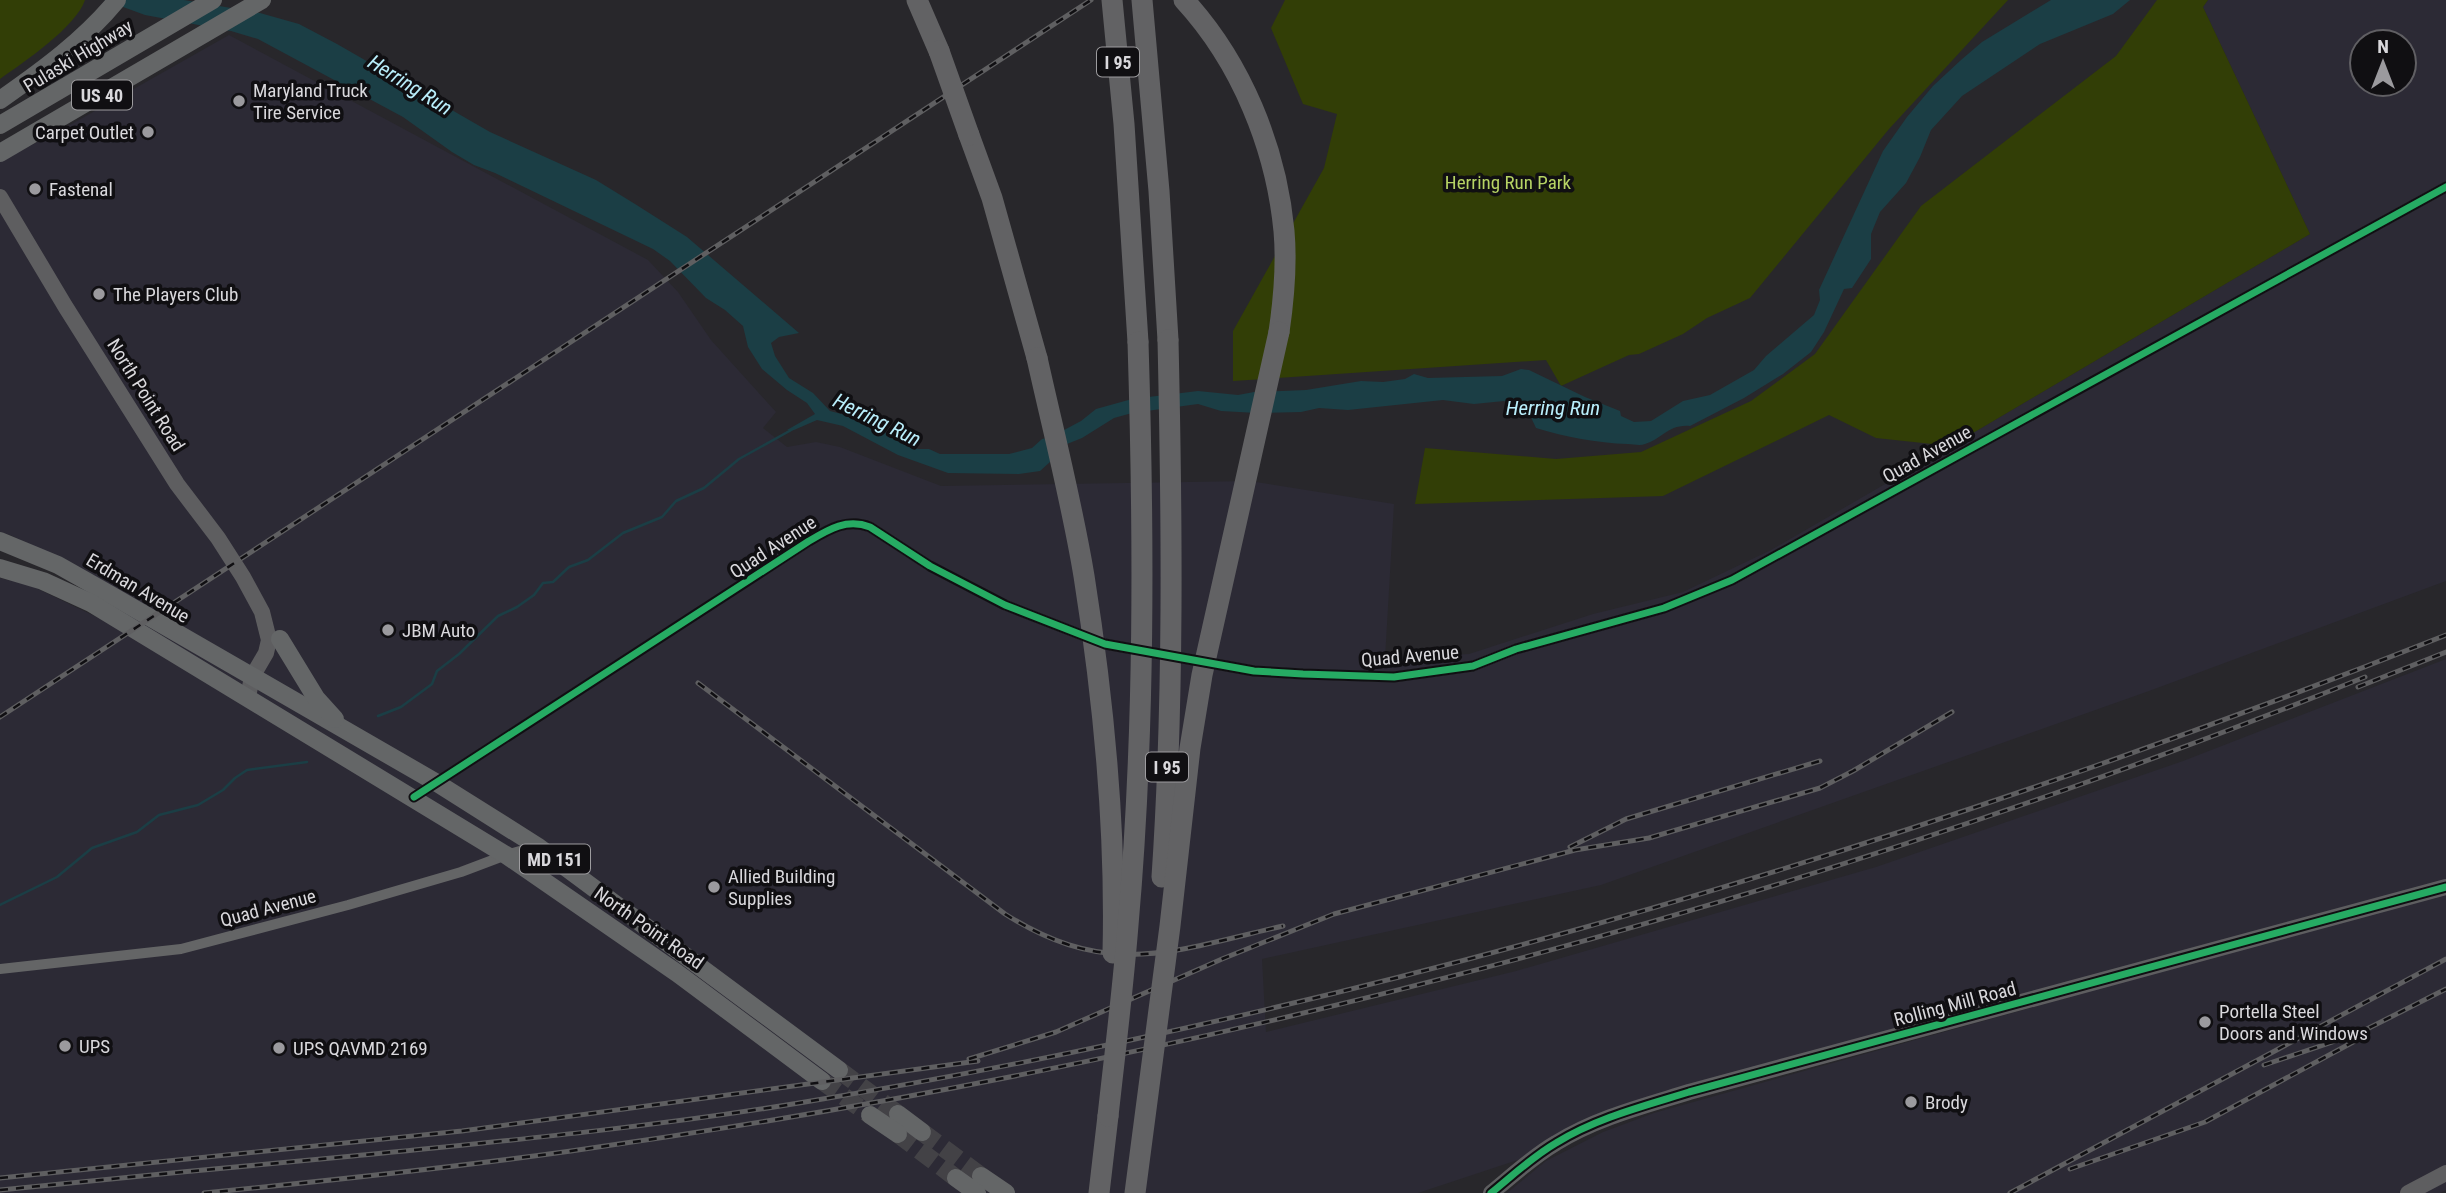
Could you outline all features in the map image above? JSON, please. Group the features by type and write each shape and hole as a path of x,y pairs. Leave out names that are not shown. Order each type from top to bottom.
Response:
{"highway":[{"path":"917,0 970,135 1000,225 1037,358 1076,538 1096,667 1111,840 1114,925 1108,1116"},
{"name":"I 95","path":"1099,1193 1128,925 1139,724 1142,568 1138,342 1124,124 1112,0"},
{"name":"I 95","path":"1134,1193 1165,815 1171,569 1168,340 1142,0"},
{"path":"1134,1193 1170,926 1189,748 1202,675 1279,332 1285,265 1284,230 1278,195 1259,124 1248,96 1218,44 1184,0"}],"main road":[{"path":"0,100 89,32 117,0"},
{"name":"Pulaski Highway","path":"0,125 213,0"},
{"name":"US 40","path":"0,153 203,35 243,7 261,0"},
{"path":"0,138 88,87 120,65 153,35"},
{"name":"Erdman Avenue","path":"0,541 58,565 252,677"},
{"name":"Erdman Avenue","path":"0,568 43,581 91,603 248,697"},
{"path":"280,639 316,698 332,717 356,736"},
{"name":"North Point Road","path":"252,677 436,783 537,846 839,1070"},
{"name":"North Point Road","path":"248,697 506,855 701,990 822,1081"},
{"path":"626,937 639,921"},
{"path":"701,990 712,975"},
{"path":"898,1114 922,1132"},
{"path":"870,1115 898,1133"},
{"path":"956,1178 1006,1193"}],"street":[{"name":"Quad Avenue","path":"414,797 809,541 829,529 848,523 870,527 930,566 1005,605 1105,644 1254,671 1325,676 1394,677 1473,666 1516,649 1664,608 1732,580 2446,187"},
{"name":"North Point Road","path":"0,197 177,484 218,538 280,639"},
{"name":"North Point Road","path":"248,697 252,677 266,653 269,640 262,612"},
{"name":"Quad Avenue","path":"0,970 181,948 348,905 461,872 537,846"},
{"name":"Rolling Mill Road","path":"1490,1193 1559,1141 1642,1107 2446,887"},
{"path":"2408,1193 2446,1173"}],"shaded area":[{"path":"2208,0 2446,0 2446,581 2149,691 1601,885 1262,959 1266,1032 1516,971 1876,867 2183,761 2446,659 2446,1190 2440,1193 1507,1193 1546,1161 1603,1132 1654,1113 2073,996 1689,1087 1530,1156 1418,1193 0,1193 0,578 30,585 109,623 140,603 73,565 0,532 0,161 63,129 229,35 648,260 678,292 711,340 776,412 763,428 787,447 816,442 840,447 941,486 1250,481 1394,504 1385,659 1469,654 1593,614 1683,592 1771,550 2310,234 2203,7"}],"green space":[{"path":"0,0 85,0 80,10 60,32 0,79"},
{"name":"Herring Run Park","path":"1285,0 2008,0 1889,129 1750,298 1707,318 1683,334 1561,386 1546,360 1233,381 1233,331 1324,168 1337,114 1303,104 1271,28"},
{"path":"2157,0 2208,0 2203,7 2310,234 1951,446 1876,438 1829,415 1663,496 1415,504 1425,448 1556,459 1641,452 1751,401 1815,354 1921,206 2116,56"}],"water":[{"name":"Herring Run","path":"104,0 184,0 260,13 299,24 490,132 596,180 687,237 799,333 779,337 771,343 775,356 789,378 813,393 830,411 857,418 918,449 929,449 940,454 1009,454 1032,448 1042,439 1081,421 1096,409 1132,399 1198,391 1238,395 1306,390 1361,381 1405,379 1414,374 1428,378 1502,376 1521,369 1529,370 1620,411 1621,416 1634,422 1651,421 1683,401 1710,395 1754,370 1766,356 1814,315 1820,300 1819,290 1883,151 1933,86 1961,60 1982,42 2051,0 2130,0 2113,14 2040,44 1962,96 1931,130 1906,183 1880,212 1871,234 1871,259 1852,288 1844,289 1824,332 1811,352 1783,374 1744,398 1690,426 1676,427 1651,442 1639,445 1581,439 1536,428 1527,409 1504,401 1474,404 1443,400 1348,410 1319,408 1301,412 1257,413 1221,411 1198,404 1114,418 1082,438 1057,448 1050,462 1040,471 1019,474 948,473 898,455 843,426 817,420 794,430 787,430 815,414 807,403 762,369 748,347 743,326 706,298 670,261 653,249 474,165 403,117 258,39 231,31 145,15"}],"waterway":[{"path":"378,716 401,707 432,684 437,671 459,654 498,616 534,595 543,583 553,582 569,567 588,560 623,533 662,517 676,501 704,488 739,459 793,429"},
{"path":"0,905 57,877 92,848 137,832 159,815 198,805 223,790 247,770 307,762"}],"tunnel":[{"path":"839,1070 898,1114"},
{"path":"822,1081 870,1115"},
{"path":"922,1132 981,1176"},
{"path":"898,1134 956,1178"}],"railway":[{"path":"0,717 1091,0"},
{"path":"0,1190 466,1145 692,1119 805,1102 1015,1064 1224,1019 1432,969 1638,912 1842,851 2246,712 2446,635"},
{"path":"2358,687 2446,652"},
{"path":"204,1193 571,1151 800,1115 1029,1073 1256,1024 1482,968 1706,906 1928,836 2148,760 2365,677"},
{"path":"698,683 1005,914 1042,934 1077,947 1110,953 1142,954 1174,951 1283,926"},
{"path":"969,1059 1056,1032 1222,959 1334,914 1575,850 1649,838 1820,788 1952,712"},
{"path":"1570,847 1626,819 1820,761"},
{"path":"2010,1193 2446,959"},
{"path":"2264,1065 2359,1033 2446,989"},
{"path":"2070,1169 2205,1122 2355,1041"},
{"path":"0,1178 462,1131 978,1061"}],"cycle path":[{"path":"414,797 809,541 846,524 870,527 930,566 1005,605 1105,644 1254,671 1303,674 1394,677 1473,666 1516,649 1664,608 1732,580 2446,187"},
{"path":"1491,1193 1530,1160 1571,1134 1638,1108 2446,887"}],"place":[{"name":"Maryland Truck Tire Service","path":"239,101"},
{"name":"Carpet Outlet","path":"148,132"},
{"name":"Fastenal","path":"35,189"},
{"name":"The Players Club","path":"99,294"},
{"name":"JBM Auto","path":"388,630"},
{"name":"Allied Building Supplies","path":"714,887"},
{"name":"Portella Steel Doors and Windows","path":"2205,1022"},
{"name":"UPS","path":"65,1046"},
{"name":"UPS QAVMD 2169","path":"279,1048"},
{"name":"Brody","path":"1911,1102"}]}
